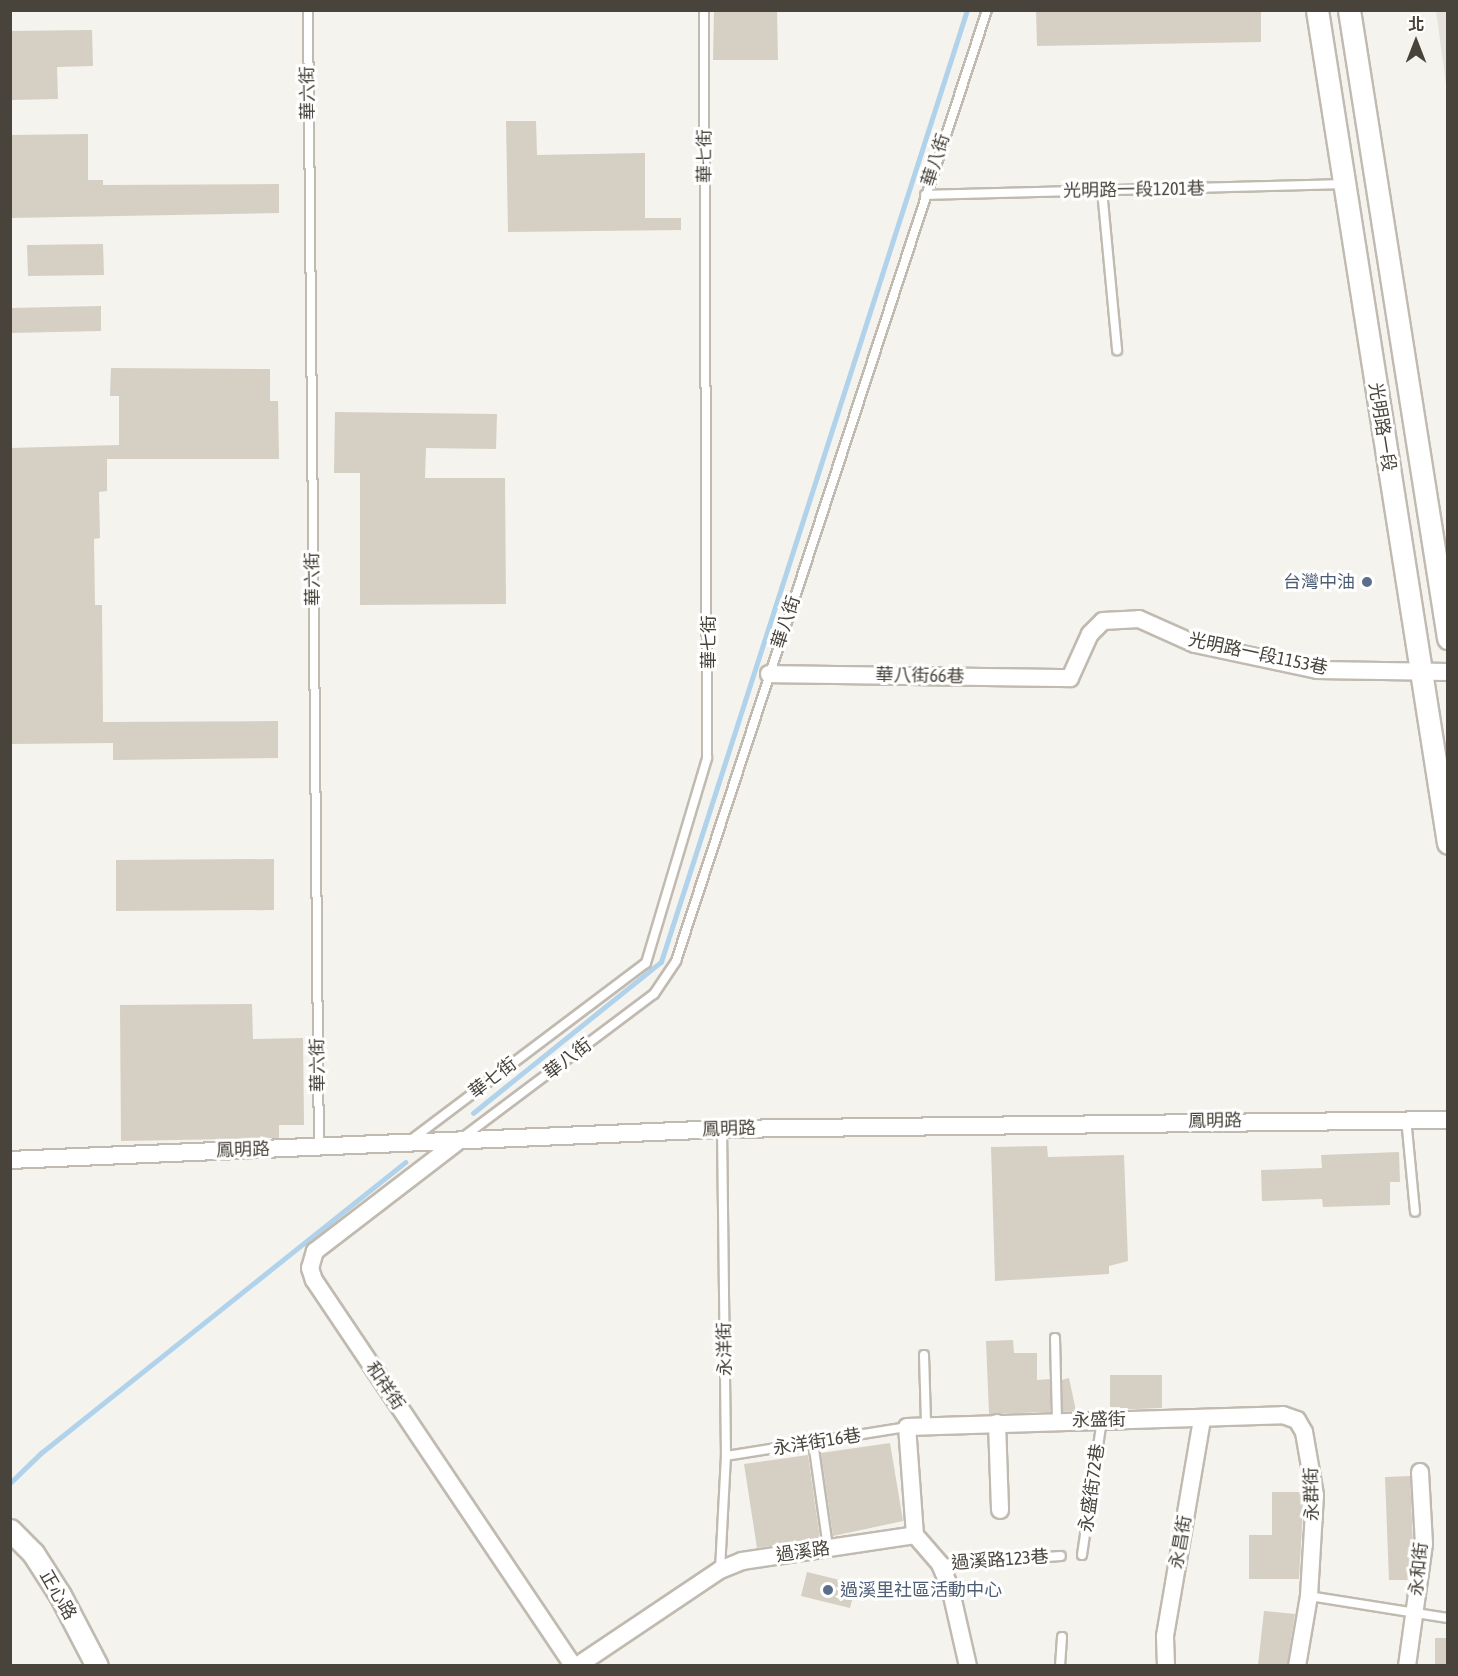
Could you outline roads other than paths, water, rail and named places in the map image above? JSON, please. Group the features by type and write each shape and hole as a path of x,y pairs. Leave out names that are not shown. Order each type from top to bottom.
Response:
{"street":[{"name":"光明路一段","path":"1317,10 1448,843"},
{"name":"光明路一段","path":"1349,10 1448,638"},
{"path":"1394,501 1425,494"},
{"name":"光明路一段1153巷","path":"1070,678 1090,634 1102,621 1139,620 1195,644 1317,670 1448,672"},
{"name":"華八街66巷","path":"769,674 1070,678"},
{"name":"鳳明路","path":"10,1160 456,1143 722,1129 1406,1118 1448,1120"},
{"name":"和祥街","path":"456,1143 315,1251 310,1268 314,1281 575,1665"},
{"name":"永群街","path":"1202,1419 1283,1415 1297,1420 1304,1432 1315,1495 1310,1596 1297,1665"},
{"name":"永盛街","path":"907,1427 926,1424 1202,1419"},
{"name":"永昌街","path":"1166,1665 1165,1636 1202,1419"},
{"path":"997,1423 1000,1510"},
{"path":"907,1427 915,1535 940,1564 950,1587 968,1665"},
{"name":"永和街","path":"1407,1665 1424,1544 1420,1472"},
{"name":"正心路","path":"10,1530 33,1553 60,1595 97,1665"},
{"name":"過溪路","path":"575,1665 720,1570 742,1561 915,1535"}],"lane":[{"name":"華六街","path":"308,10 319,1147"},
{"name":"華七街","path":"406,1144 646,963 707,758 705,10"},
{"name":"華八街","path":"456,1143 654,994 668,977 987,10"},
{"name":"光明路一段1201巷","path":"925,195 1343,184"},
{"path":"1102,190 1117,350"},
{"path":"1406,1118 1414,1212"},
{"name":"永洋街","path":"720,1570 726,1456 722,1129"},
{"path":"1055,1338 1057,1421"},
{"path":"924,1354 926,1424"},
{"name":"永盛街72巷","path":"1082,1555 1102,1420"},
{"name":"永洋街16巷","path":"726,1456 907,1427"},
{"path":"813,1442 828,1548"},
{"name":"過溪路123巷","path":"940,1564 1061,1556"},
{"path":"1310,1596 1448,1618"},
{"path":"1060,1665 1062,1637"}],"waterway":[{"path":"473,1113 661,962 967,10"},
{"path":"10,1483 41,1453 405,1162"}],"place":[{"name":"台灣中油","path":"1367,582"},
{"name":"過溪里社區活動中心","path":"828,1590"}]}
